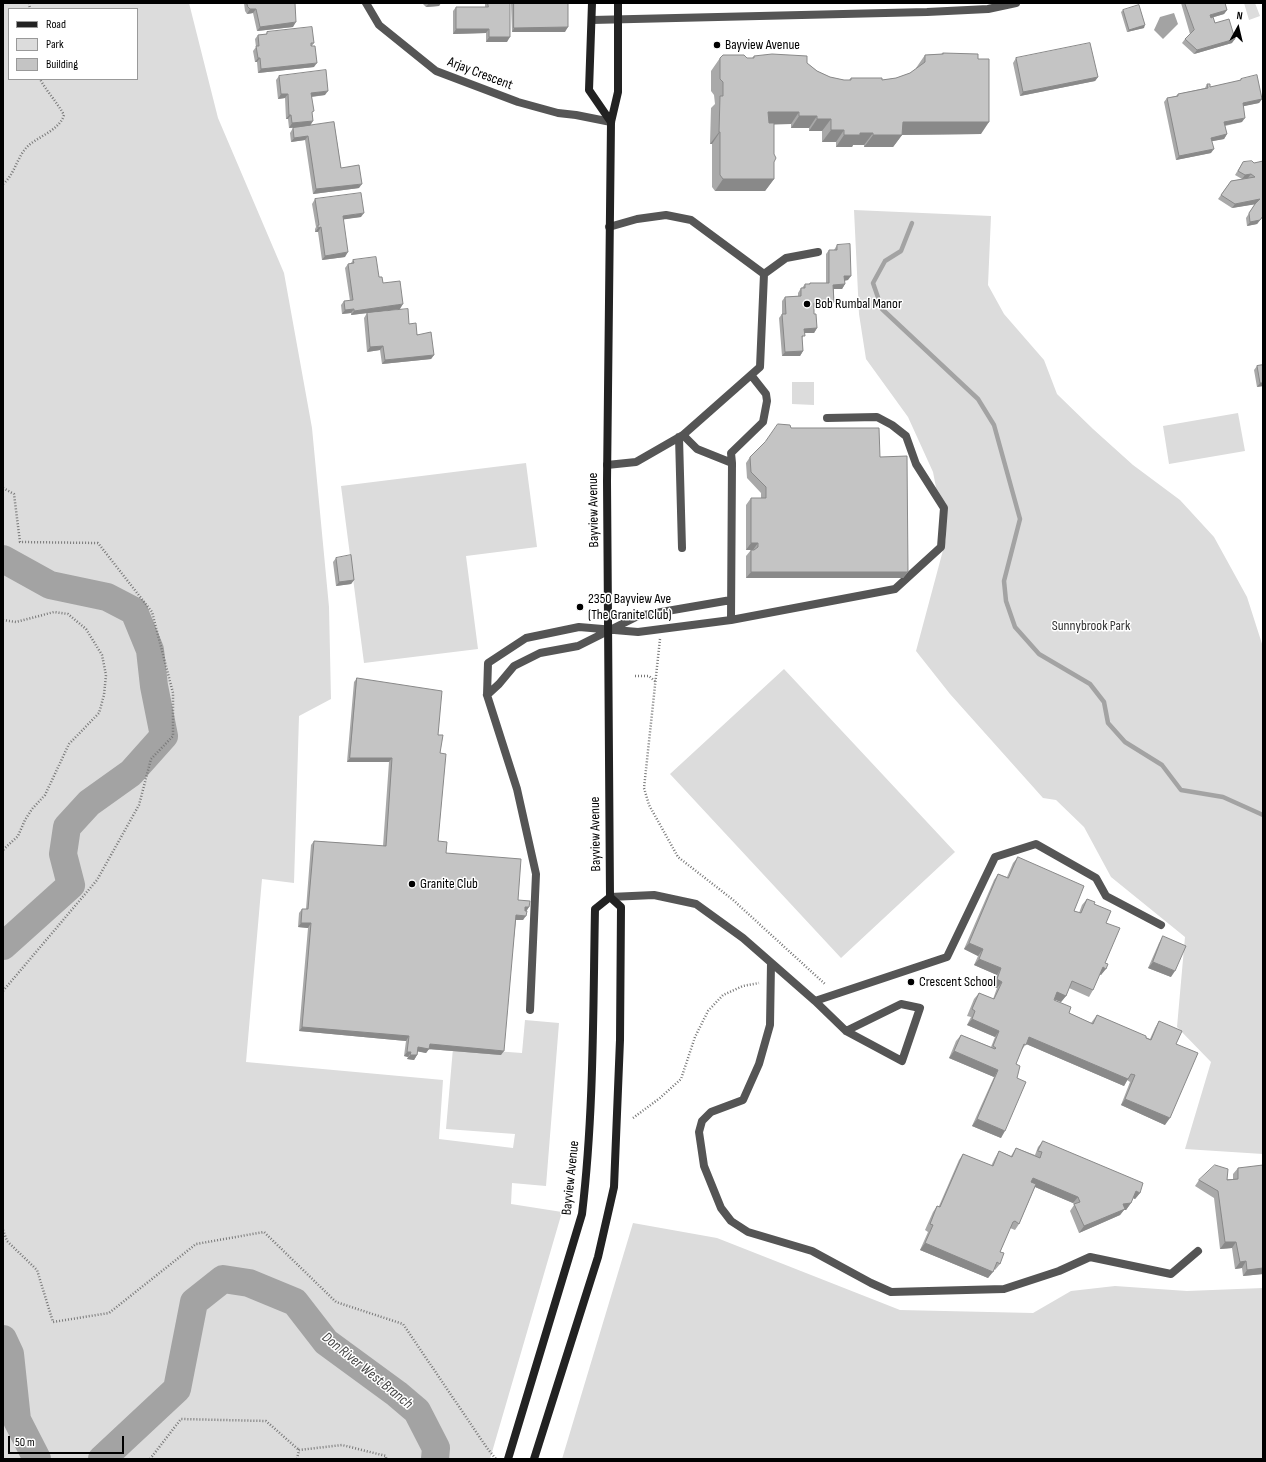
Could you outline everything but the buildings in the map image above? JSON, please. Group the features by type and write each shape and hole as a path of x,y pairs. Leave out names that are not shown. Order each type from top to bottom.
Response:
{"main road":[{"path":"592,3 589,90 611,122"},
{"name":"Bayview Avenue","path":"508,1459 582,1214 586,1181 591,1096 595,910 610,897 607,465 611,122 618,92 618,3"},
{"path":"534,1459 598,1257 614,1187 620,1040 621,907 610,897"}],"street":[{"name":"Arjay Crescent","path":"366,3 378,25 436,71 518,102 558,113 611,122"},
{"path":"592,20 927,12 988,8 1016,3"},
{"path":"610,227 637,219 666,215 690,220 764,274"},
{"path":"764,274 786,258 818,252"},
{"path":"607,465 636,462 681,436 760,367 764,274"},
{"path":"731,620 731,453 762,422 767,401 766,394 751,375"},
{"path":"530,1010 536,874 517,789 486,695 488,663 526,638 579,627 638,632 731,620 894,589 941,546 944,508 916,464 906,436 892,425 876,417 826,418"},
{"path":"681,436 697,450 732,463"},
{"path":"681,436 682,548"},
{"path":"486,695 499,684 514,666 540,653 578,646 638,616 731,600"},
{"path":"815,1001 947,958 995,857 1036,844 1096,878 1106,896 1161,925"},
{"path":"610,897 654,895 696,904 743,938 815,1001 846,1031 902,1061 920,1008 901,1004 846,1031"},
{"path":"771,963 770,1025 759,1064 743,1100 711,1112 702,1121 699,1132 704,1166 721,1208 731,1221 748,1232 812,1251 891,1292 1004,1289 1059,1271 1090,1257 1171,1274 1198,1251"}],"path":[{"path":"3,184 8,179 26,147 62,122 64,115 47,92 41,80"},
{"path":"3,488 14,494 20,542 98,543 152,612 173,693 173,736 151,759 139,805 98,880 3,992"},
{"path":"3,620 16,622 54,612 68,614 86,629 102,655 106,675 104,695 99,714 69,744 45,795 32,809 18,836 3,850"},
{"path":"661,629 644,788 649,805 678,857 732,899 836,994"},
{"path":"635,676 649,676 656,682"},
{"path":"633,1118 682,1079 695,1037 708,1011 724,995 743,986 770,980"},
{"path":"3,1230 8,1241 37,1270 53,1322 110,1313 196,1244 264,1232 336,1302 403,1324 496,1459"},
{"path":"150,1459 181,1419 266,1422 299,1450 342,1445 386,1456 386,1459"},
{"path":"297,1459 299,1450"}],"green space":[{"path":"3,3 189,3 218,118 284,273 312,428 329,607 331,699 299,716 294,883 262,879 246,1062 443,1080 439,1139 513,1148 515,1134 446,1129 453,1048 522,1053 525,1020 559,1023 546,1186 512,1183 511,1204 562,1212 490,1459 3,1459"},
{"path":"1244,3 1255,3 1260,16 1249,20"},
{"name":"Sunnybrook Park","path":"854,210 991,216 988,285 1004,314 1044,360 1057,394 1133,465 1180,500 1214,537 1247,597 1263,647 1263,1154 1185,1149 1211,1062 1177,1027 1185,937 1111,877 1084,827 1056,800 1043,798 950,694 916,651 946,539 933,472 908,417 866,359 859,314"},
{"path":"792,382 814,382 814,405 792,404"},
{"path":"1238,413 1245,451 1169,464 1163,426"},
{"path":"526,463 537,547 466,556 478,649 364,663 341,486"},
{"path":"784,669 955,852 841,958 670,774"},
{"path":"633,1223 717,1238 900,1310 1033,1313 1071,1291 1115,1286 1187,1291 1263,1288 1263,1459 562,1459"}],"shaded area":[{"path":"1174,13 1178,24 1163,39 1154,30 1160,17"}],"waterway":[{"path":"912,223 901,251 885,261 873,283 882,309 978,399 994,425 1020,519 1004,581 1006,601 1015,627 1039,654 1090,684 1104,702 1108,723 1125,742 1162,765 1181,790 1223,797 1263,815"},
{"name":"Don River West Branch","path":"3,559 50,585 107,597 134,611 150,650 154,686 164,736 131,773 89,803 67,827 63,854 71,885 3,946"},
{"name":"Don River West Branch","path":"102,1459 177,1389 194,1302 223,1279 249,1283 295,1302 326,1342 397,1394 417,1411 436,1448 435,1459"},
{"name":"Don River West Branch","path":"3,1339 10,1354 17,1420 37,1459"}],"place":[{"name":"Bayview Avenue","path":"717,45"},
{"name":"Bob Rumbal Manor","path":"807,304"},
{"name":"2350 Bayview Ave (The Granite Club)","path":"580,607"},
{"name":"Granite Club","path":"412,884"},
{"name":"Crescent School","path":"911,982"}]}
